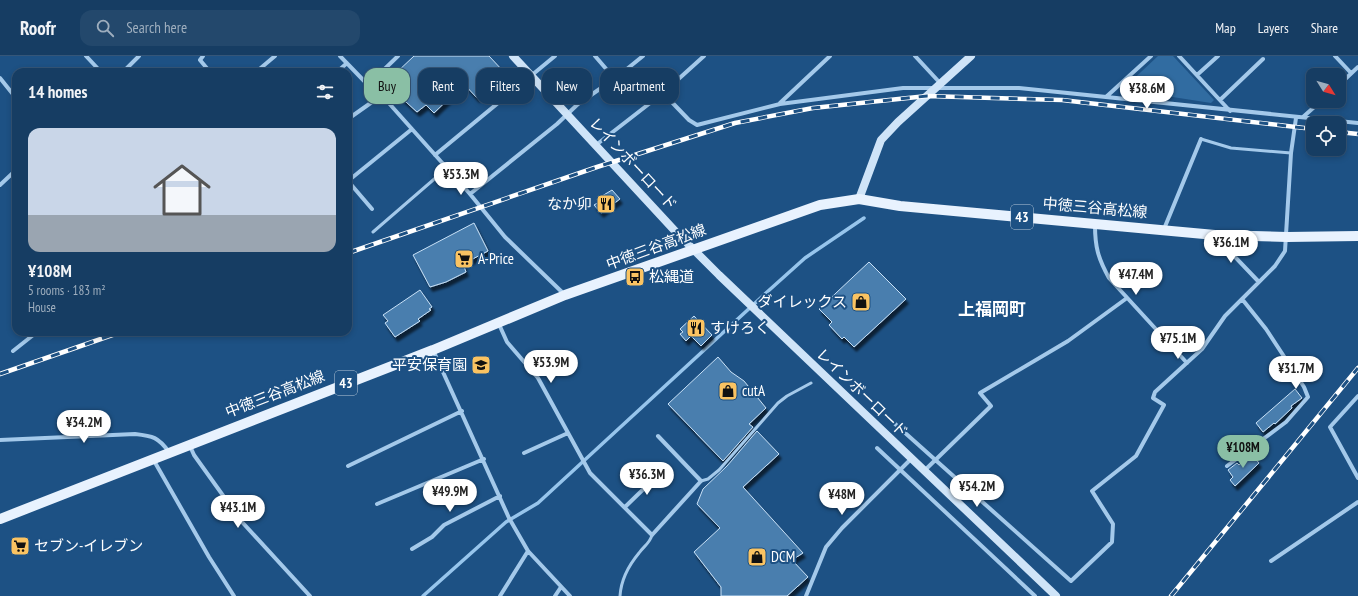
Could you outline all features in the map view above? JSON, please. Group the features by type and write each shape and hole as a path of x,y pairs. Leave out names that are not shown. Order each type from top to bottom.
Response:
{"main road":[{"name":"中徳三谷高松線","path":"0,519 433,350 565,295 820,205 859,199 900,206 1215,235 1287,237 1358,236"}],"street":[{"path":"86,56 97,68"},
{"path":"126,68 139,56"},
{"path":"204,56 200,60 207,68"},
{"path":"261,68 275,56"},
{"path":"340,56 352,68"},
{"path":"385,68 398,56"},
{"name":"レインボーロード","path":"513,56 524,68"},
{"path":"534,74 555,56"},
{"path":"595,56 605,68"},
{"path":"627,68 643,56"},
{"path":"679,79 704,56"},
{"path":"780,104 830,56"},
{"path":"915,56 939,86"},
{"path":"859,199 880,140 971,56"},
{"path":"1106,97 1151,56"},
{"path":"1179,56 1230,111"},
{"path":"1197,75 1218,56"},
{"path":"1335,56 1351,73"},
{"path":"1220,100 1263,59"},
{"path":"341,68 347,63"},
{"path":"1346,78 1358,67"},
{"path":"352,68 364,81"},
{"path":"0,78 12,93"},
{"name":"レインボーロード","path":"534,79 694,249 923,471 1056,596"},
{"path":"674,104 689,120 697,125 780,104 903,88 939,86 1019,88 1296,118 1304,117 1358,123"},
{"path":"470,194 520,154 578,104 600,88"},
{"path":"352,116 369,104"},
{"path":"390,104 470,194 505,237 565,295"},
{"path":"435,155 497,104"},
{"path":"596,145 649,104"},
{"path":"1304,117 1314,108"},
{"path":"894,422 1071,581 1112,542 1113,524 1092,491 1136,456 1164,405 1155,400 1153,396 1186,363 1202,350 1225,316 1280,259 1285,250 1291,153 1296,118"},
{"path":"352,178 412,129"},
{"path":"1164,230 1201,139"},
{"path":"0,185 12,174"},
{"path":"352,186 372,209"},
{"path":"1095,223 1095,244 1100,262 1109,278 1186,363"},
{"path":"1215,235 1258,282"},
{"path":"923,471 990,406 980,393 1068,341 1127,298"},
{"path":"1227,466 1286,422 1308,397 1304,387 1266,329 1242,299"},
{"path":"498,322 507,342 538,378 590,473 652,535 701,481 658,436"},
{"path":"13,351 32,336"},
{"path":"433,350 484,459 509,518 528,551 570,596"},
{"path":"1358,396 1330,426 1358,478"},
{"path":"348,466 462,411"},
{"path":"524,453 568,433"},
{"path":"0,440 135,434 150,436 160,441 169,452"},
{"path":"189,444 194,455 242,522 310,596"},
{"path":"877,448 1035,596"},
{"path":"153,459 206,552 234,596"},
{"path":"377,504 484,459"},
{"path":"806,596 826,547 842,528 911,459"},
{"path":"625,508 659,474"},
{"path":"412,549 432,537 444,525 500,496"},
{"path":"1271,561 1358,502"},
{"path":"500,596 528,551"},
{"path":"555,596 561,587"}],"lane":[{"path":"1201,139 1231,148 1291,153"},
{"path":"374,232 447,168"},
{"path":"701,481 708,479 719,470 778,403 787,396 811,383"},
{"path":"620,596 621,586 632,562 650,541 652,535"}],"shaded area":[{"path":"1158,56 1173,56 1214,100 1211,103 1128,90 1125,87"}],"building":[{"path":"414,56 489,56 500,68 476,68 476,97 468,88 468,68 418,68 418,104 443,104 434,113 426,105 417,112 408,104 410,104 410,68 401,68"},
{"path":"612,190 620,199 601,213 594,205 599,202 597,199"},
{"path":"474,223 488,251 463,264 466,272 446,282 430,287 413,255"},
{"path":"869,262 906,299 854,347 844,337 842,339 829,325 832,322 819,309"},
{"path":"420,290 432,307 429,309 431,310 418,319 420,321 395,337 385,323 388,321 383,315"},
{"path":"694,316 712,335 701,346 691,336 686,341 680,334 683,332 680,329"},
{"path":"718,357 731,372 744,381 766,408 749,424 753,427 723,461 668,404"},
{"path":"1295,389 1302,398 1291,406 1292,408 1275,424 1274,423 1263,432 1256,423"},
{"path":"757,431 779,454 743,487 803,553 792,560 808,577 787,596 721,596 721,587 694,552 720,528 697,504 703,489 727,466"},
{"path":"1251,454 1259,463 1235,486 1230,480 1233,477 1228,470 1237,463 1239,465"}],"waterway":[{"path":"423,596 506,522 538,503 805,258 864,218"}],"railway":[{"path":"352,252 597,167 735,123 813,108 927,96 1062,100 1306,128"},
{"path":"1346,133 1358,134"},
{"path":"0,374 109,336"},
{"path":"1171,596 1358,368"}],"place":[{"name":"なか卯","path":"606,204"},
{"name":"A-Price","path":"464,259"},
{"name":"松縄道","path":"635,277"},
{"name":"ダイレックス","path":"861,302"},
{"name":"すけろく","path":"696,328"},
{"name":"平安保育園","path":"481,365"},
{"name":"cutA","path":"728,391"},
{"name":"セブン-イレブン","path":"20,546"},
{"name":"DCM","path":"757,557"}],"district":[{"name":"上福岡町","path":"992,309"}]}
